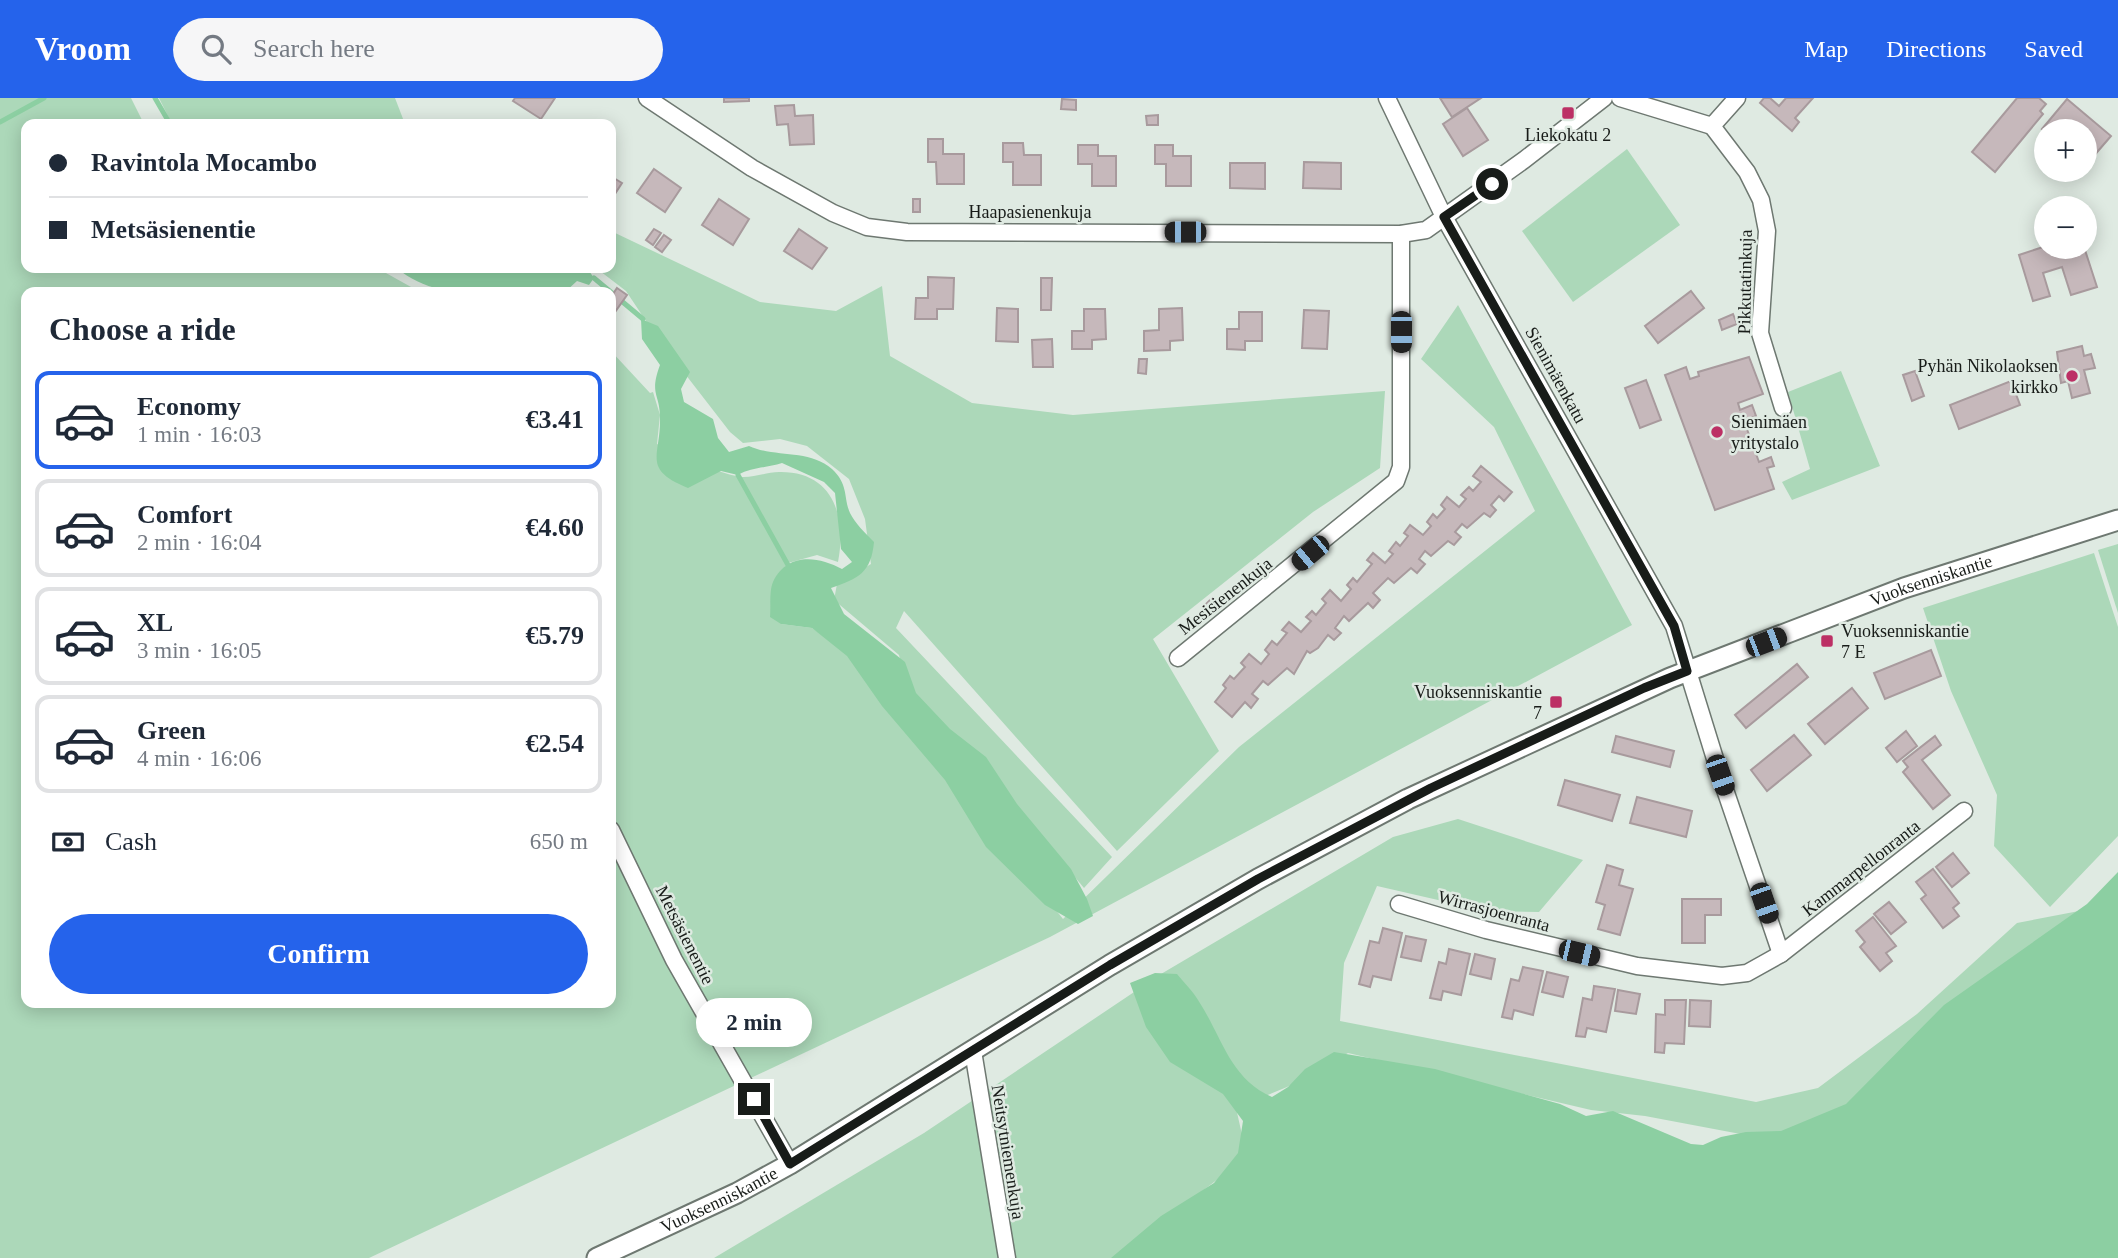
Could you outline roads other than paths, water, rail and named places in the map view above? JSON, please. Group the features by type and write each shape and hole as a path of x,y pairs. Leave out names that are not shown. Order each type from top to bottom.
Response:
{"street":[{"name":"Haapasienenkuja","path":"647,98 752,168 833,213 867,227 907,232 1401,234 1426,229 1444,217 1604,98"},
{"name":"Sienimäenkatu","path":"1387,98 1444,217 1674,626 1781,954"},
{"path":"1620,98 1712,126 1737,98"},
{"name":"Pikkutatinkuja","path":"1712,126 1747,172 1761,200 1767,231 1760,332 1783,408"},
{"name":"Mesisienenkuja","path":"1178,658 1396,481 1401,467 1401,234"},
{"name":"Vuoksenniskantie","path":"597,1258 737,1194 790,1164 1110,965 1258,879 1385,811 1525,742 1687,671 1904,588 2118,520"},
{"name":"Kammarpellonranta","path":"1781,954 1964,811"},
{"name":"Metsäsienentie","path":"616,840 674,960 790,1164"},
{"name":"Wirrasjoenranta","path":"1399,904 1579,953 1685,973 1722,976 1747,973 1781,954"},
{"name":"Neitsytniemenkuja","path":"973,1051 1007,1258"}],"waterway":[{"path":"0,122 44,98"},
{"path":"155,98 167,119"},
{"path":"594,278 605,287"},
{"path":"616,296 643,319"},
{"path":"738,475 788,565"}],"place":[{"name":"Liekokatu 2","path":"1568,113"},
{"name":"Pyhän Nikolaoksen kirkko","path":"2072,376"},
{"name":"Sienimäen yritystalo","path":"1717,432"},
{"name":"Vuoksenniskantie 7 E","path":"1827,641"},
{"name":"Vuoksenniskantie 7","path":"1556,702"}]}
